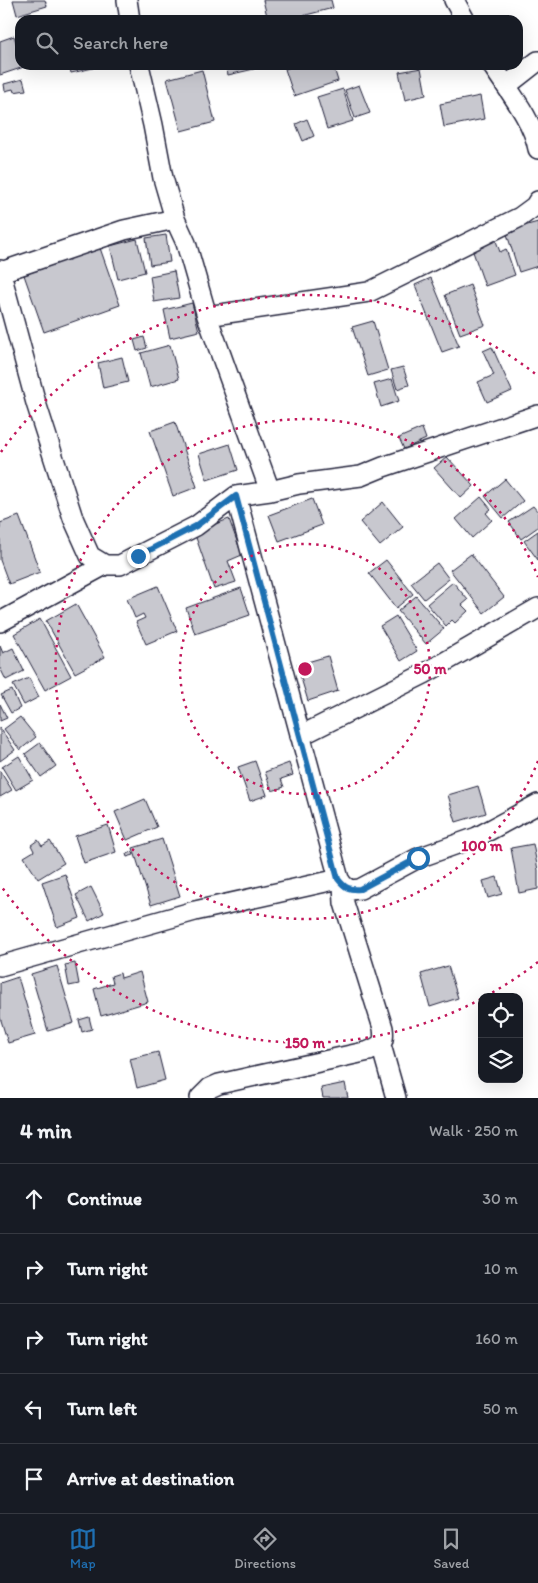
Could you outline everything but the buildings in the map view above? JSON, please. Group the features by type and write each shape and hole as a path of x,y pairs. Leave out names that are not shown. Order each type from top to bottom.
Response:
{"street":[{"path":"127,0 129,15"},
{"path":"454,0 462,15"},
{"path":"506,86 538,60"},
{"path":"140,70 164,178 175,218 186,242 207,316 270,491"},
{"path":"495,70 528,122 538,149"},
{"path":"207,316 370,292 520,217 535,206 538,201"},
{"path":"105,565 90,556 73,518 36,403 1,271 124,230 175,218"},
{"path":"0,622 105,565 120,565 196,526 236,496 299,484 361,476 382,467 538,415"},
{"path":"200,1098 210,1088 219,1084 370,1052 381,1045 384,1038 383,1028 344,903 341,882 236,496"},
{"path":"300,736 424,674 538,608"},
{"path":"341,882 350,890 360,889 418,858 477,837 538,804"},
{"path":"0,966 195,911 341,882"},
{"path":"381,1045 396,1098"}],"route":[{"path":"138,556 196,526 236,496 338,879 343,886 350,890 360,889 418,858"}]}
